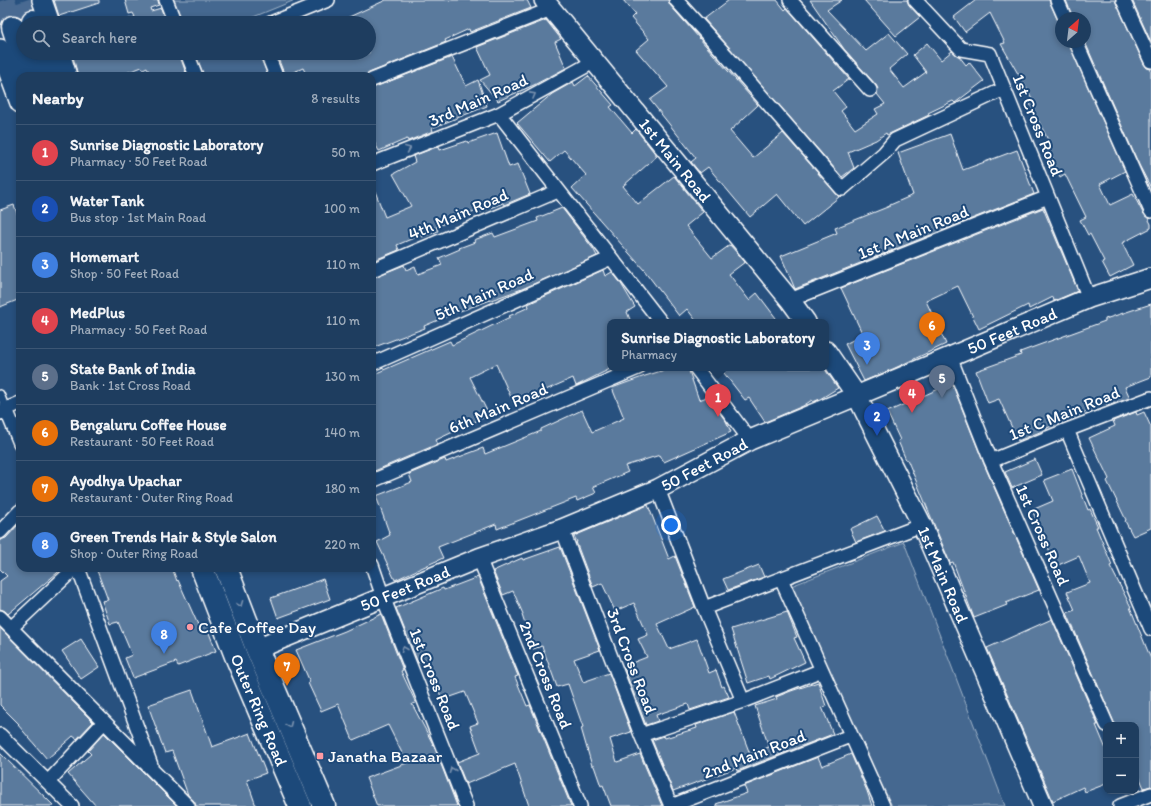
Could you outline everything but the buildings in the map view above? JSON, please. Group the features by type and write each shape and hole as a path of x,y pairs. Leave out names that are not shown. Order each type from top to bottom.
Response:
{"highway":[{"path":"29,72 30,60"},
{"path":"46,60 50,72"},
{"name":"Outer Ring Road","path":"204,572 236,656 300,806"},
{"name":"Outer Ring Road","path":"228,572 256,648 324,806"}],"street":[{"path":"35,16 42,0"},
{"path":"166,0 172,16"},
{"path":"288,16 328,0"},
{"path":"676,0 842,189 884,153 895,140 1004,89"},
{"path":"790,0 870,90"},
{"name":"1st Cross Road","path":"915,0 960,49 990,54 1089,298"},
{"path":"1057,0 1062,12"},
{"path":"1123,0 1151,61"},
{"path":"376,78 548,4"},
{"name":"1st Main Road","path":"548,4 790,300 804,319"},
{"path":"1079,48 1148,196 1151,212"},
{"path":"0,49 16,92"},
{"path":"62,60 66,72"},
{"path":"190,60 194,72"},
{"path":"270,60 274,72"},
{"name":"3rd Main Road","path":"376,162 499,114 595,61"},
{"path":"499,114 659,319"},
{"name":"4th Main Road","path":"376,268 558,191"},
{"name":"1st A Main Road","path":"790,300 1048,197"},
{"name":"5th Main Road","path":"376,362 611,258"},
{"name":"50 Feet Road","path":"256,648 479,558 562,529 658,489 750,440 950,358 1089,298 1151,278"},
{"name":"1st Main Road","path":"829,355 857,396 922,525 1043,806"},
{"name":"1st Cross Road","path":"950,358 991,462 1106,722"},
{"name":"6th Main Road","path":"376,479 631,371"},
{"path":"698,371 750,440"},
{"name":"1st C Main Road","path":"991,462 1067,430 1150,400"},
{"path":"16,405 3,411 16,435"},
{"path":"1067,430 1151,629"},
{"path":"658,489 704,608 743,702"},
{"path":"0,532 16,514"},
{"path":"704,608 922,525"},
{"name":"3rd Cross Road","path":"562,529 641,735 671,806"},
{"name":"2nd Cross Road","path":"479,558 580,806"},
{"path":"11,628 73,572"},
{"path":"78,572 152,770"},
{"name":"1st Cross Road","path":"374,572 466,806"},
{"path":"781,579 850,736 883,806"},
{"path":"0,617 188,806"},
{"path":"641,735 743,702 822,670"},
{"path":"48,782 104,722"},
{"path":"0,735 72,806"},
{"name":"2nd Main Road","path":"671,806 850,736"},
{"path":"1120,806 1142,797"}],"lane":[{"path":"0,394 3,411"}],"shaded area":[{"path":"174,0 295,0 256,16 180,16"},
{"path":"198,60 262,60 266,72 202,72"},
{"path":"904,542 1005,806 892,806 818,652 791,586"}],"tunnel":[{"path":"4,0 13,27"},
{"path":"26,0 31,16"}],"place":[{"name":"Bengaluru Coffee House","path":"932,345"},
{"name":"Homemart","path":"867,365"},
{"name":"State Bank of India","path":"942,398"},
{"name":"MedPlus","path":"912,413"},
{"name":"Sunrise Diagnostic Laboratory","path":"718,417"},
{"name":"Water Tank","path":"877,436"},
{"name":"Cafe Coffee Day","path":"190,627"},
{"name":"Green Trends Hair & Style Salon","path":"164,654"},
{"name":"Ayodhya Upachar","path":"287,686"},
{"name":"Janatha Bazaar","path":"320,756"}]}
